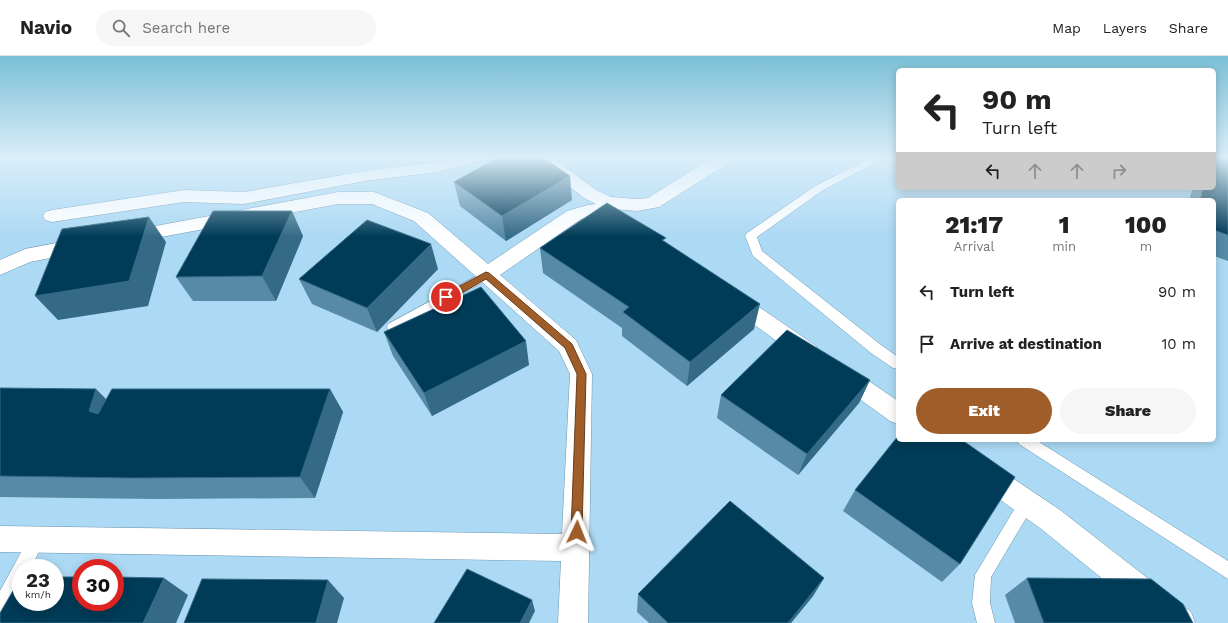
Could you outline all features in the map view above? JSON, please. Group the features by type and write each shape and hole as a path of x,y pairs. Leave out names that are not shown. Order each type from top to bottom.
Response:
{"street":[{"path":"52,216 184,196 244,198 324,183"},
{"path":"575,183 590,194 607,202 637,205 653,203 685,183"},
{"path":"0,268 25,256 338,198 374,198 421,216 568,346 581,374 573,623"},
{"path":"486,275 574,215 588,210 606,212 639,234"},
{"path":"717,288 896,413"},
{"path":"939,442 1050,519 1180,623"},
{"path":"0,539 576,548"}],"lane":[{"path":"829,183 819,188 751,236 757,253 870,344 896,363"},
{"path":"394,327 486,275"},
{"path":"1027,442 1228,571"},
{"path":"986,623 981,602 983,575 1027,503"},
{"path":"26,559 37,539"},
{"path":"0,608 12,585"}],"building":[{"path":"456,183 557,183 502,216"},
{"path":"1216,183 1228,183 1228,235 1216,231 1216,198 1200,198 1202,190 1216,190"},
{"path":"607,203 666,238 662,240 760,304 690,362 623,312 629,307 540,248"},
{"path":"213,211 292,211 262,276 176,277"},
{"path":"149,217 129,281 35,296 62,229"},
{"path":"367,220 431,244 367,308 299,279"},
{"path":"481,287 526,341 424,393 384,332"},
{"path":"787,330 870,380 807,454 721,395"},
{"path":"0,388 96,389 89,411 98,414 112,389 330,389 300,477 132,478 0,476"},
{"path":"896,439 896,442 965,442 1015,477 960,564 855,490"},
{"path":"730,501 824,578 788,623 668,623 638,594"},
{"path":"467,569 532,600 520,623 434,623"},
{"path":"64,577 72,577 72,611 124,611 124,577 164,578 143,623 0,623 0,613 12,592 12,611 64,611"},
{"path":"1027,578 1151,579 1183,604 1193,623 1044,623"},
{"path":"202,579 328,580 316,623 184,623"}],"route":[{"path":"446,297 486,275 568,346 581,374 577,532"}]}
